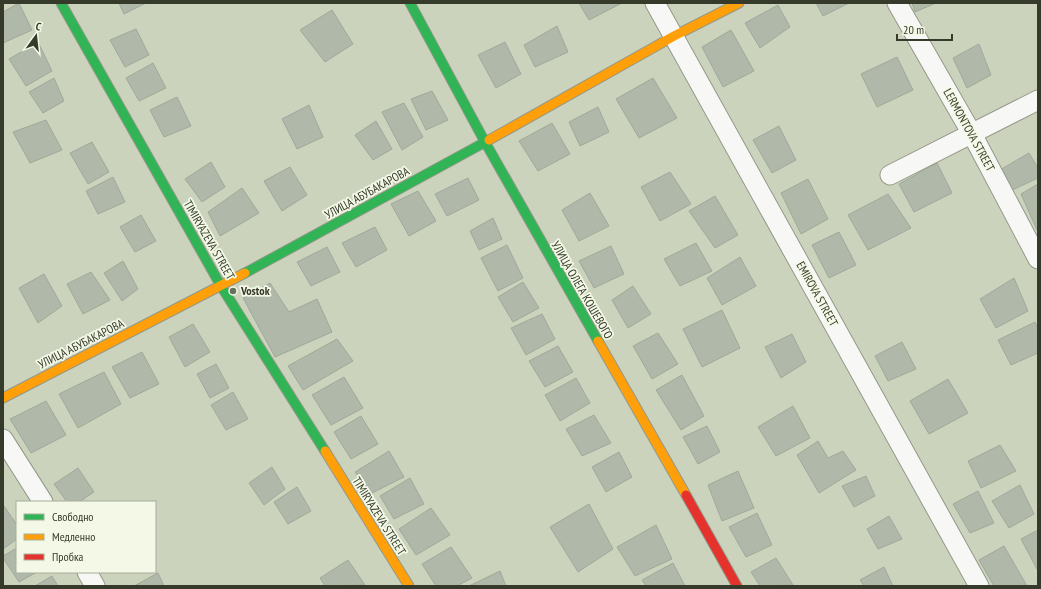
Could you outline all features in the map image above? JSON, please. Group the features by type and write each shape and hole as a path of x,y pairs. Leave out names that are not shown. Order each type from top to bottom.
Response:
{"street":[{"name":"TIMIRYAZEVA STREET","path":"61,3 220,286 409,586"},
{"name":"УЛИЦА ОЛЕГА КОШЕВОГО","path":"410,3 485,142 737,586"},
{"name":"EMIROVA STREET","path":"655,3 979,586"},
{"name":"УЛИЦА АБУБАКАРОВА","path":"3,398 220,286 485,142 674,36 738,3"},
{"name":"LERMONTOVA STREET","path":"896,3 972,134 1038,259"},
{"path":"890,175 1038,100"},
{"path":"3,439 42,501"},
{"path":"87,573 95,586"}],"building":[{"path":"19,3 32,30 3,43 3,12"},
{"path":"119,3 146,3 124,14"},
{"path":"579,3 622,3 589,20"},
{"path":"816,3 849,3 823,16"},
{"path":"912,3 936,3 915,12"},
{"path":"778,5 790,27 760,48 745,23"},
{"path":"332,10 353,44 325,62 300,30"},
{"path":"557,26 568,52 535,67 524,45"},
{"path":"136,29 149,55 125,67 110,40"},
{"path":"731,30 754,71 723,87 702,47"},
{"path":"38,42 52,71 26,86 9,59"},
{"path":"505,42 521,74 496,88 478,55"},
{"path":"979,44 991,75 967,88 953,58"},
{"path":"897,57 913,90 877,107 861,74"},
{"path":"153,63 166,88 139,101 126,78"},
{"path":"54,78 64,101 43,113 29,92"},
{"path":"653,78 677,118 639,138 616,99"},
{"path":"432,91 448,120 426,130 411,99"},
{"path":"177,97 191,126 164,137 150,110"},
{"path":"404,103 423,137 402,150 382,112"},
{"path":"309,105 323,137 297,149 282,119"},
{"path":"598,107 609,132 580,146 569,122"},
{"path":"46,120 62,150 30,163 13,132"},
{"path":"376,121 392,149 373,160 355,135"},
{"path":"552,123 570,154 538,171 519,141"},
{"path":"779,126 796,160 772,173 753,140"},
{"path":"92,142 109,172 88,184 70,153"},
{"path":"1029,153 1038,168 1038,178 1008,192 998,171"},
{"path":"211,162 225,187 202,202 185,179"},
{"path":"937,163 952,193 914,212 899,184"},
{"path":"290,167 307,195 282,211 264,181"},
{"path":"670,172 691,204 660,221 641,187"},
{"path":"113,177 125,202 98,214 86,191"},
{"path":"468,178 479,200 447,216 435,194"},
{"path":"808,179 828,219 801,234 781,193"},
{"path":"1038,184 1038,230 1037,230 1021,194"},
{"path":"242,188 259,213 220,236 208,212"},
{"path":"418,191 436,221 409,236 391,204"},
{"path":"590,193 609,226 579,241 562,210"},
{"path":"888,194 911,228 868,250 848,215"},
{"path":"715,196 738,235 715,248 689,211"},
{"path":"141,215 156,241 135,252 120,227"},
{"path":"493,218 502,239 479,250 470,231"},
{"path":"375,227 387,250 356,267 342,243"},
{"path":"839,232 856,265 829,278 812,245"},
{"path":"696,243 712,271 680,286 664,259"},
{"path":"507,245 523,278 498,291 481,258"},
{"path":"611,246 624,274 594,288 579,261"},
{"path":"327,247 340,272 311,286 297,262"},
{"path":"740,257 756,286 722,305 707,278"},
{"path":"123,261 138,289 122,301 104,273"},
{"path":"91,272 110,300 83,314 67,284"},
{"path":"44,274 62,306 38,323 19,288"},
{"path":"1014,278 1028,311 996,328 980,299"},
{"path":"523,282 539,308 513,322 498,297"},
{"path":"270,283 289,312 317,299 332,332 275,357 243,298"},
{"path":"633,286 651,314 628,328 612,300"},
{"path":"722,310 740,348 702,367 683,329"},
{"path":"542,314 555,339 526,355 511,328"},
{"path":"1035,322 1038,329 1038,353 1011,365 998,340"},
{"path":"193,324 210,352 185,367 169,337"},
{"path":"658,333 678,364 652,379 633,346"},
{"path":"792,334 806,362 781,378 765,347"},
{"path":"337,339 353,361 303,390 288,366"},
{"path":"902,342 916,369 888,381 875,356"},
{"path":"558,346 573,372 545,387 529,361"},
{"path":"142,352 159,384 130,398 112,367"},
{"path":"216,364 229,388 210,398 197,374"},
{"path":"104,372 121,404 78,428 59,394"},
{"path":"682,375 704,416 681,430 656,390"},
{"path":"344,377 363,408 331,425 312,395"},
{"path":"576,378 590,403 560,421 545,395"},
{"path":"948,379 968,413 929,434 910,401"},
{"path":"233,392 248,419 226,430 211,405"},
{"path":"46,401 66,435 31,453 10,419"},
{"path":"793,406 810,438 776,456 758,427"},
{"path":"594,415 611,443 582,456 566,429"},
{"path":"361,416 378,444 351,459 334,432"},
{"path":"707,426 720,452 698,464 683,437"},
{"path":"818,441 828,458 843,451 856,470 819,493 797,455"},
{"path":"1000,445 1016,471 981,488 968,461"},
{"path":"389,451 404,477 370,494 355,472"},
{"path":"619,452 632,477 606,492 592,467"},
{"path":"272,467 285,489 264,505 249,483"},
{"path":"78,468 94,492 80,501 66,501 54,484"},
{"path":"738,471 754,508 722,521 708,485"},
{"path":"866,476 875,496 854,507 842,486"},
{"path":"410,478 424,504 394,519 380,496"},
{"path":"1020,485 1034,514 1009,528 992,501"},
{"path":"297,487 311,511 288,524 274,502"},
{"path":"978,491 994,523 970,533 953,504"},
{"path":"589,504 613,549 578,572 550,527"},
{"path":"4,506 16,524 16,540 3,549"},
{"path":"431,508 450,535 416,555 399,529"},
{"path":"757,513 772,545 746,557 729,527"},
{"path":"889,516 902,539 878,549 867,529"},
{"path":"656,525 672,559 635,576 617,547"},
{"path":"1038,530 1038,571 1021,539"},
{"path":"1004,546 1027,586 994,586 979,560"},
{"path":"451,547 472,578 457,586 436,586 422,564"},
{"path":"16,549 16,573 35,573 19,582 3,556"},
{"path":"776,558 793,585 760,586 751,572"},
{"path":"348,560 365,585 325,586 320,578"},
{"path":"673,563 685,586 646,586 642,580"},
{"path":"884,567 893,586 864,586 860,580"},
{"path":"500,571 506,586 469,586"},
{"path":"158,573 164,586 134,586"},
{"path":"52,576 58,586 35,586"}],"traffic: fast":[{"path":"61,3 221,286 325,451"},
{"path":"410,3 485,142 598,341"},
{"path":"245,273 489,140"}],"traffic: slow":[{"path":"489,140 674,36 739,3"},
{"path":"3,398 245,273"},
{"path":"598,341 686,495"},
{"path":"325,451 409,586"}],"traffic: jam":[{"path":"686,495 737,586"}],"place":[{"name":"Vostok","path":"233,291"}]}
